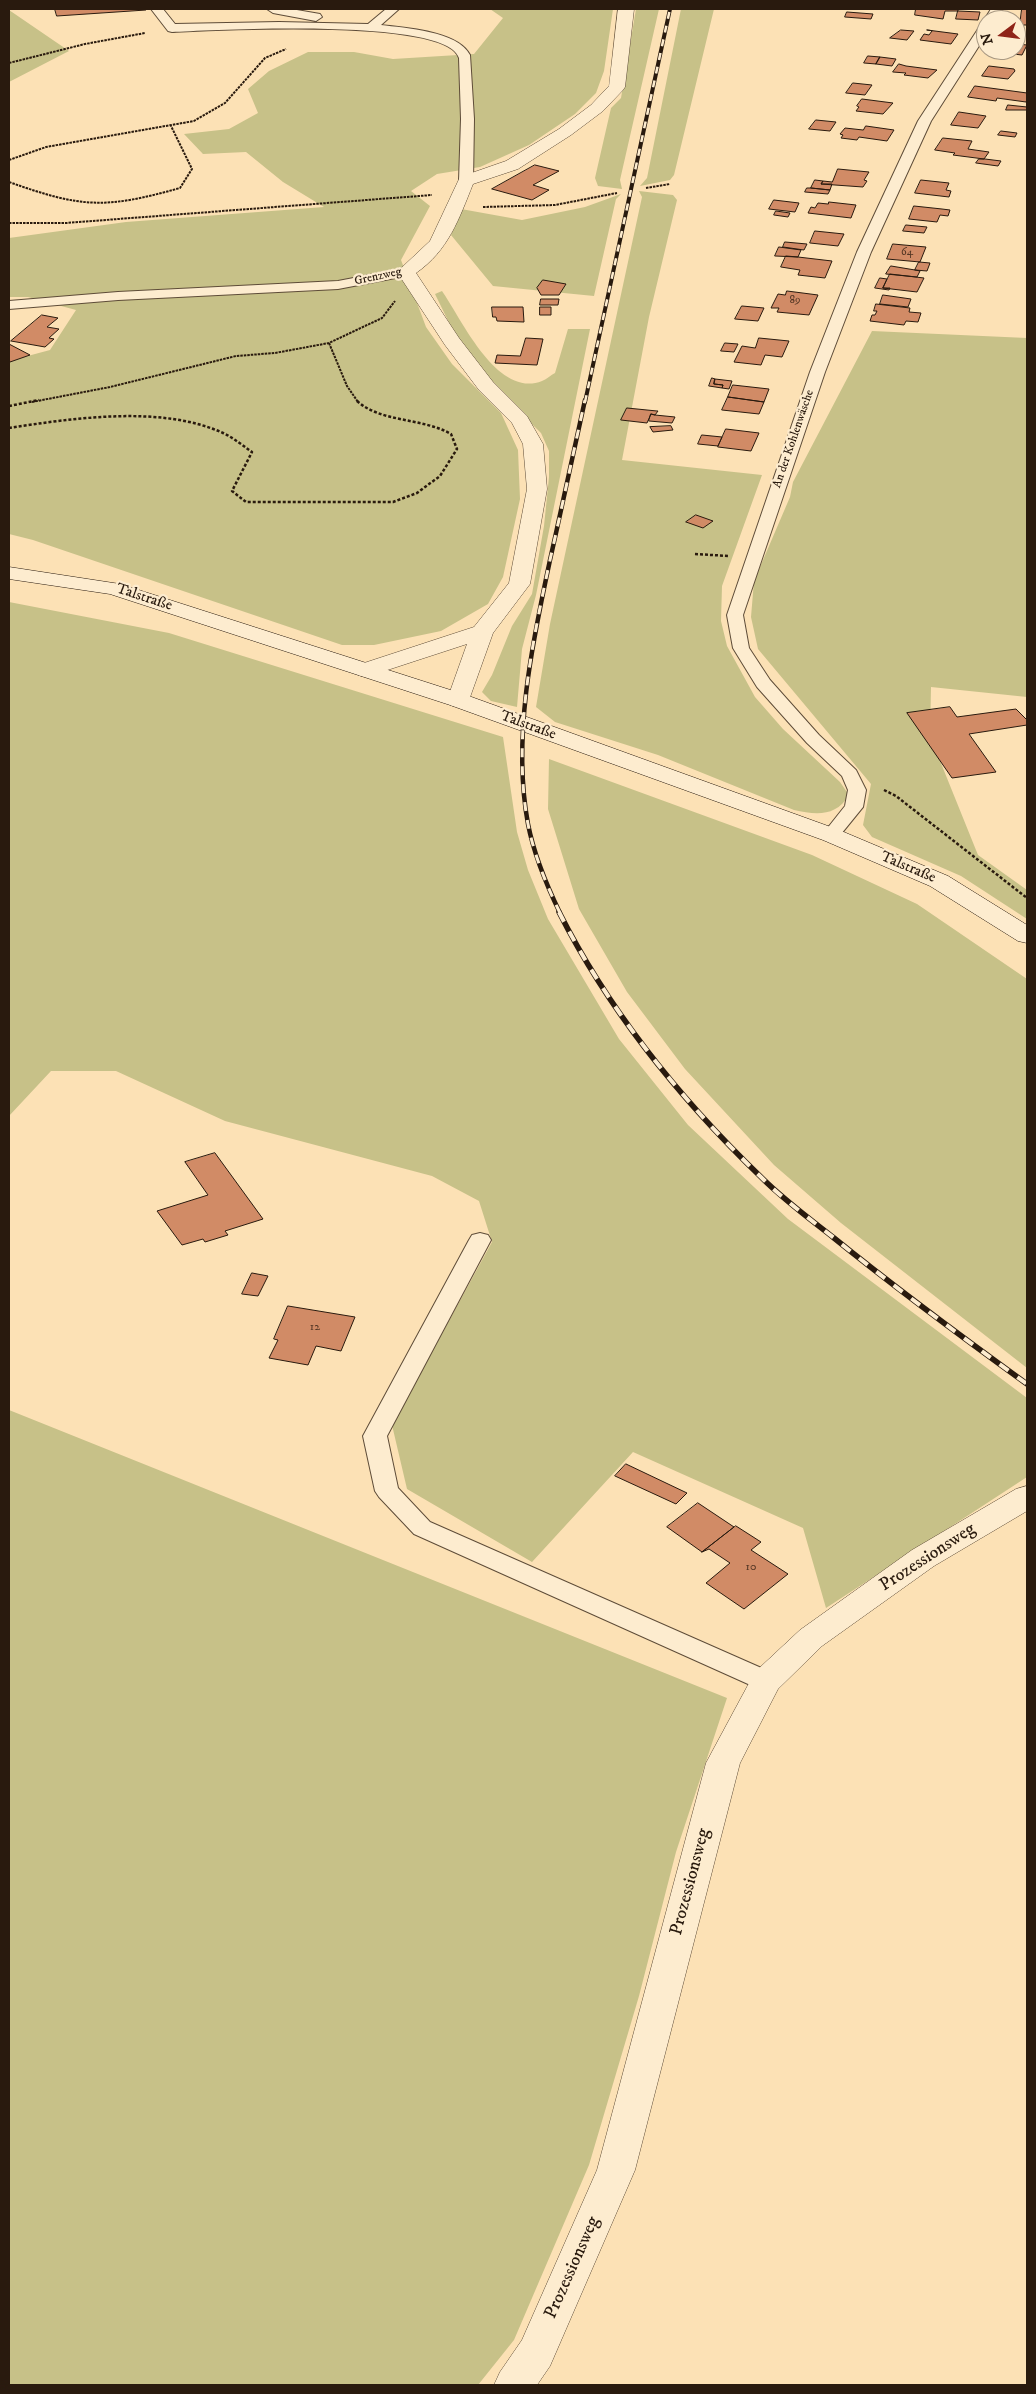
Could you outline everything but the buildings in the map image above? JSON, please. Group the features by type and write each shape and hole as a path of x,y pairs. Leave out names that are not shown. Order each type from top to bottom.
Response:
{"street":[{"path":"460,193 512,166 565,132 597,108 617,86 626,9"},
{"name":"Grenzweg","path":"406,272 424,260 440,242 460,193"},
{"path":"406,272 452,341 486,386 520,420 533,444 537,489 519,584 482,632 458,700"},
{"name":"Talstraße","path":"9,572 113,588 458,700 831,835 939,881 1027,936"},
{"path":"366,670 482,632"},
{"name":"Prozessionsweg","path":"514,2385 536,2353 616,2170 723,1764 766,1681 811,1638 915,1564 1027,1497"}],"lane":[{"path":"157,9 172,28 354,26"},
{"path":"273,9 354,26 431,36 454,43 465,58 468,116 460,193"},
{"path":"370,28 392,9"},
{"name":"An der Kohlenwäsche","path":"850,774 813,739 763,684 741,648 735,615 814,380 881,211 918,132 976,42"},
{"name":"Grenzweg","path":"9,305 118,296 338,285 374,280 406,272"},
{"path":"831,835 854,807 857,790 850,774"},
{"path":"480,1240 375,1436 387,1491 422,1528 766,1681"}],"path":[{"path":"9,160 46,147 194,121 225,104 265,58 308,39 329,26"},
{"path":"9,63 85,44 172,28"},
{"path":"9,182 50,196 91,204 135,201 180,188 192,169 171,126"},
{"path":"646,188 670,184"},
{"path":"9,223 66,224 460,193 555,205 616,193"},
{"path":"9,406 110,387 236,356 282,352 329,343 382,318 397,299 392,287 374,280"},
{"path":"9,428 72,420 154,418 191,422 224,433 252,452 250,462 237,479 232,491 246,502 393,502 418,493 440,476 457,449 451,434 434,425 392,418 356,401 343,376 338,358 329,343"},
{"path":"850,774 896,796 1027,898"}],"shaded area":[{"path":"490,9 613,9 604,71 596,93 575,114 529,145 480,167 437,174 411,191 430,206 401,260 426,327 452,364 501,413 518,450 520,499 503,577 488,604 441,631 374,645 342,645 33,540 9,534 9,361 50,350 76,310 28,297 9,297 9,238 126,222 324,207 283,182 246,152 203,154 184,134 229,129 258,113 248,89 269,71 308,52 354,52 393,59 474,54 503,18"},
{"path":"636,9 659,9 620,180 622,189 598,186 595,178 611,108 621,98"},
{"path":"681,9 714,9 674,175 670,180 640,186 647,178"},
{"path":"9,10 69,51 9,82"},
{"path":"639,191 673,195 677,200 649,317 622,460 762,475 722,586 721,621 727,646 755,697 783,729 840,782 849,795 844,802 832,811 810,813 794,810 658,755 555,722 536,707 550,624 642,197"},
{"path":"621,194 616,199 594,296 493,286 451,235 461,209 522,220 585,207"},
{"path":"442,291 482,353 496,368 510,378 526,383 542,381 555,373 568,329 590,329 536,595 522,649 517,707 491,701 482,692 492,675 512,626 532,594 544,526 549,477 549,451 541,433 484,377 457,339 435,294"},
{"path":"872,331 1027,338 1027,697 931,687 930,736 978,855 1027,890 1027,919 961,876 872,837 863,825 871,784 758,649 751,617 754,581 790,497 793,482"},
{"path":"9,602 169,633 503,737 517,832 528,870 548,919 619,1039 688,1125 788,1219 1027,1398 1027,1477 826,1608 803,1528 633,1452 532,1562 407,1489 392,1425 492,1242 479,1201 432,1176 225,1121 116,1071 51,1071 9,1116"},
{"path":"549,759 812,855 917,904 1027,979 1027,1368 841,1223 774,1165 685,1069 627,992 579,909 548,809"},
{"path":"9,1410 727,1698 676,1852 639,1996 589,2165 514,2340 478,2385 9,2385"}],"railway":[{"path":"585,402 670,9"},
{"path":"560,913 541,869 528,824 522,758 523,725 526,691 537,625 585,400"},
{"path":"559,912 579,949 624,1019 676,1086 732,1149 797,1209 954,1331 1027,1384"}]}
